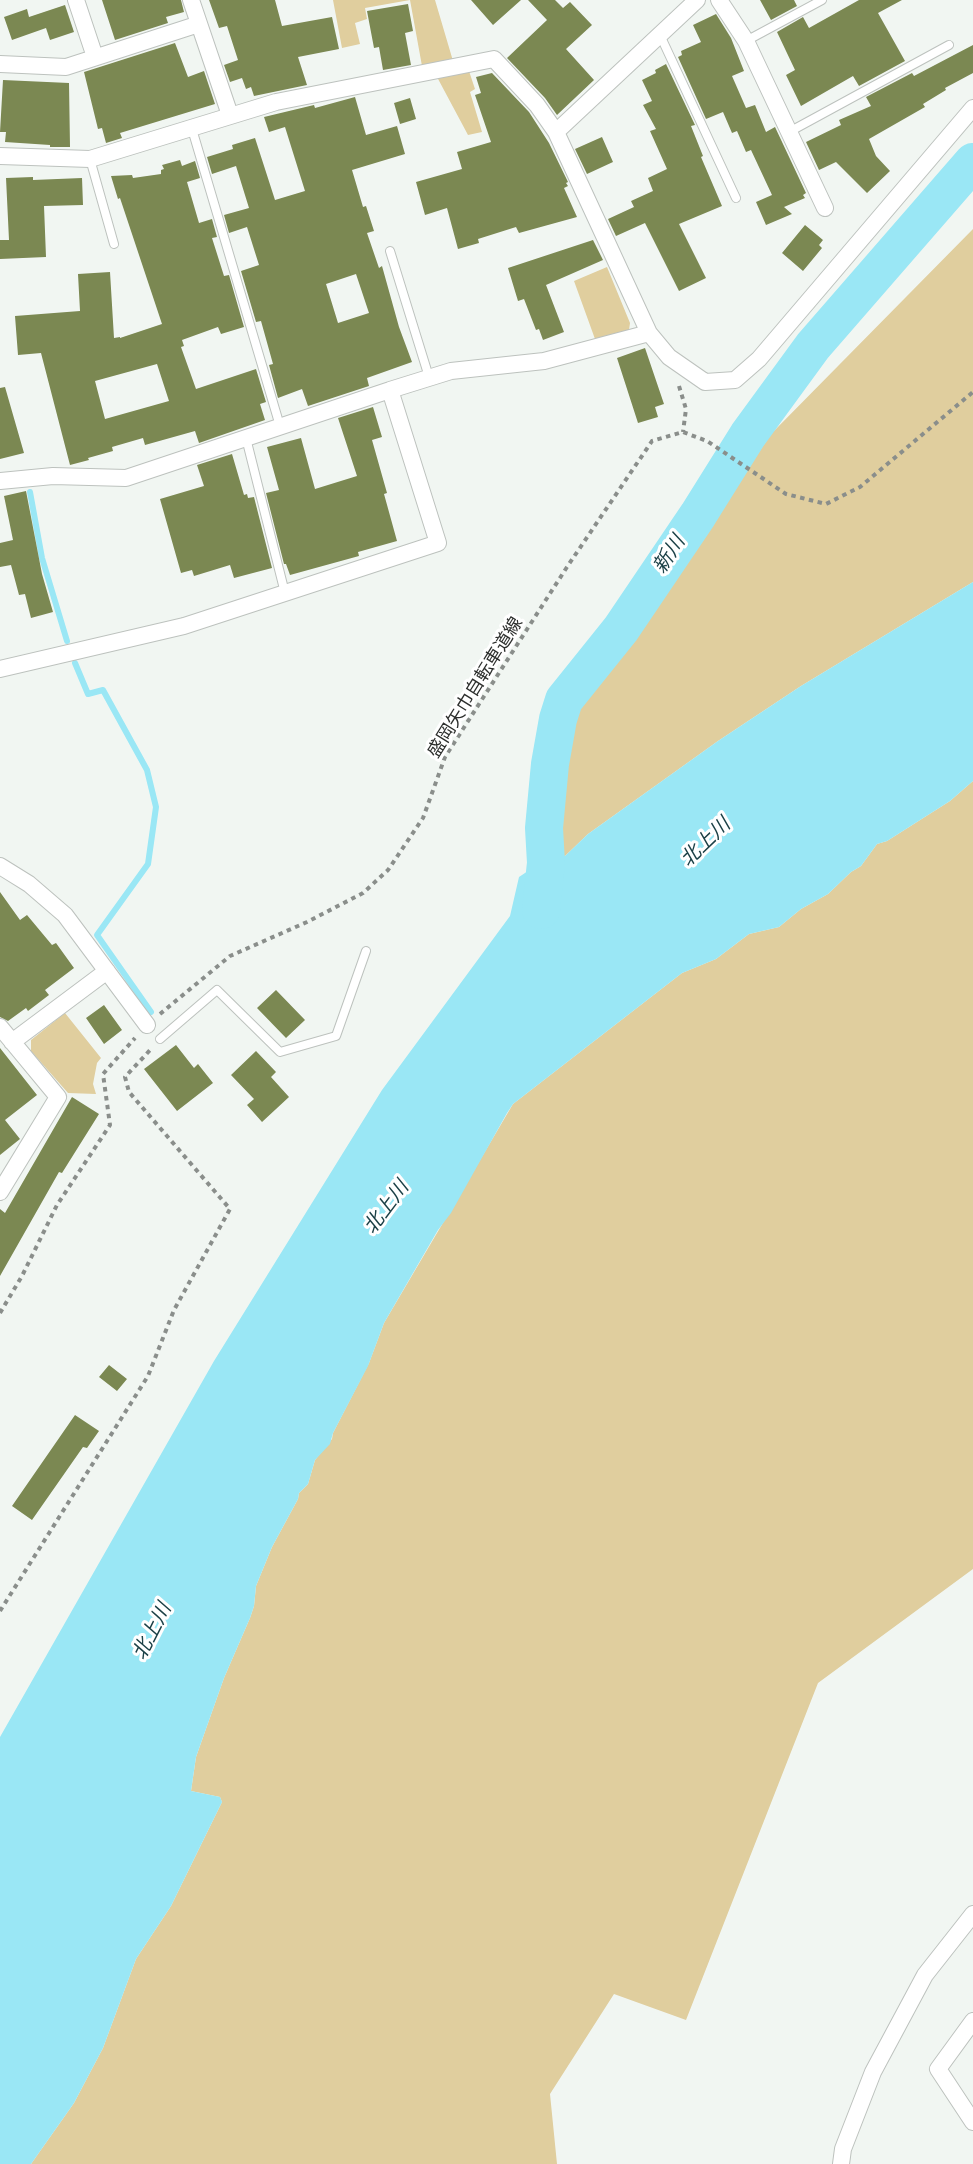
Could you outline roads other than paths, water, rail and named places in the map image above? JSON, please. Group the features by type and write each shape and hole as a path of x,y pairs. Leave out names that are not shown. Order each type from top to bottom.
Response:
{"street":[{"path":"76,0 95,57"},
{"path":"191,0 231,115"},
{"path":"556,132 697,0"},
{"path":"719,0 746,41 825,208"},
{"path":"0,63 66,67 199,24"},
{"path":"0,156 90,159 276,102 494,59 537,105 556,132 649,333 669,357 705,382 735,380 759,359 973,108"},
{"path":"0,481 53,476 126,478 429,377 451,371 544,362 649,333"},
{"path":"0,669 184,626 438,543 390,390"},
{"path":"0,866 29,884 65,915 147,1025"},
{"path":"12,1042 107,971"},
{"path":"0,1027 58,1098 0,1192"},
{"path":"841,2164 843,2149 878,2063 925,1975 973,1914"},
{"path":"973,2021 938,2069 973,2121"}],"lane":[{"path":"746,41 822,0"},
{"path":"660,35 736,198"},
{"path":"789,132 949,45"},
{"path":"192,129 280,426"},
{"path":"90,159 114,244"},
{"path":"390,251 429,377"},
{"path":"246,437 285,593"},
{"path":"160,1039 217,990 280,1052 336,1036 366,951"}],"water":[{"name":"北上川","path":"973,582 973,781 950,801 887,841 877,844 861,866 851,872 828,894 801,909 779,927 749,934 716,959 682,973 513,1104 507,1113 451,1213 438,1230 384,1323 368,1366 333,1433 330,1444 315,1460 308,1484 299,1493 272,1547 256,1586 250,1618 224,1678 196,1757 191,1791 220,1797 222,1802 171,1906 136,1959 103,2048 74,2103 31,2164 0,2164 0,1737 214,1361 382,1090 510,916 519,877 555,853 565,856 588,834 718,741 801,686"}],"waterway":[{"name":"新川","path":"541,910 546,863 544,828 550,764 558,719 564,700 621,629 698,515 748,435 813,346 973,162"},
{"path":"30,492 42,558 67,641"},
{"path":"75,663 88,694 103,690 147,770 156,807 148,864 97,935 151,1012"}]}
